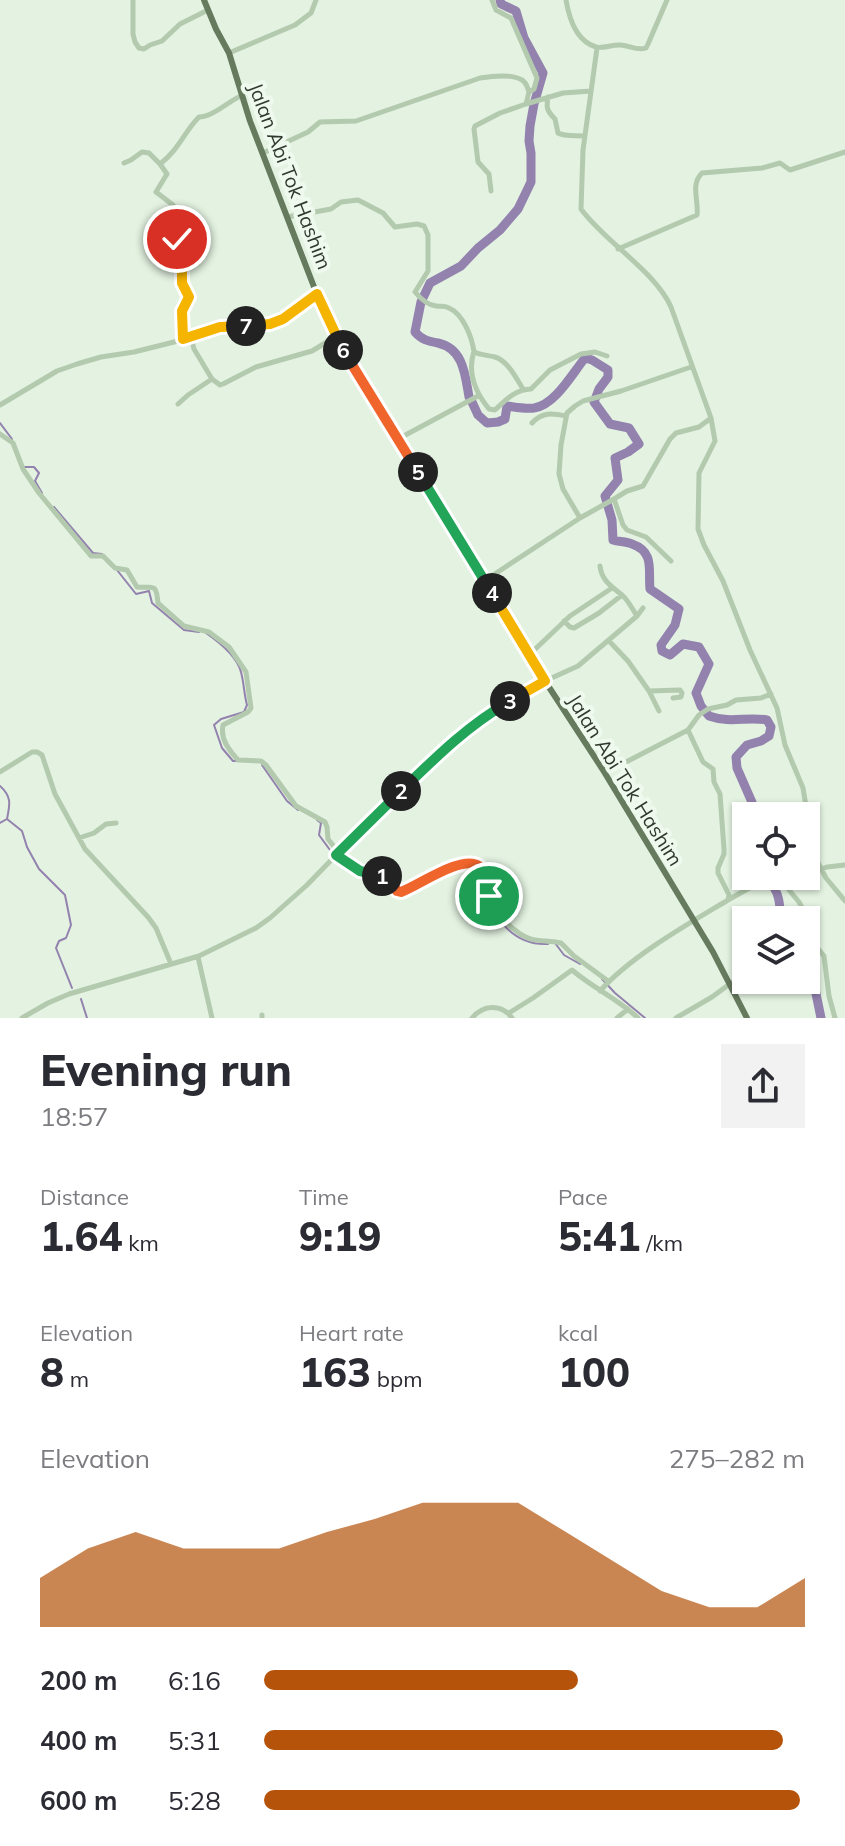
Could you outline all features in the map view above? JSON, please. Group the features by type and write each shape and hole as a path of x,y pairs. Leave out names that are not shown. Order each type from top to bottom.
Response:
{"main road":[{"name":"Jalan Abi Tok Hashim","path":"204,0 229,53 241,96 335,337 545,681 603,770 731,985 747,1018"}],"street":[{"path":"133,0 134,38 139,48 144,49 162,41 180,24 208,10"},
{"path":"229,53 295,25 311,13 316,0"},
{"path":"492,0 496,10 511,18 537,78 534,89 529,92"},
{"path":"566,0 569,18 576,32 597,48 619,45 640,50 646,48 667,0"},
{"path":"597,48 585,136 581,209 666,296 711,418 715,441 699,473 698,529 777,708 787,752 803,788 815,855 821,870 845,901"},
{"path":"263,153 308,132 323,121 356,121 480,78 524,81 529,92 526,104"},
{"path":"491,191 489,174 478,162 475,126 534,101 572,91 591,91"},
{"path":"160,164 175,151 183,134 196,119 210,116 241,96"},
{"path":"545,98 548,113 555,119 558,133 585,136"},
{"path":"124,163 142,152 149,153 167,174 156,192 173,205 182,283 189,293 182,311 183,339"},
{"path":"618,249 695,217 698,213 695,188 697,178 702,173 762,168 780,163 790,170 845,152"},
{"path":"287,217 331,209 341,202 358,200 383,213 395,227 424,226 428,235 428,271 415,292 427,303 448,307 457,314 477,354 504,362 523,389"},
{"path":"0,405 57,371 220,327 253,326 277,321 317,294"},
{"path":"191,337 194,349 212,379 220,385 256,367 312,351 335,337"},
{"path":"474,350 472,374 478,396 489,409 495,410 514,392 531,389 550,370 581,354 595,352 607,356"},
{"path":"580,518 563,489 559,474 566,416 575,406 691,367"},
{"path":"178,404 212,379"},
{"path":"398,439 478,396"},
{"path":"532,423 547,414 566,416"},
{"path":"484,581 600,506 643,486 676,433 699,427 711,418"},
{"path":"0,434 13,443 23,469 39,493 91,556 103,556 116,567 127,570 137,587 150,586 157,590 158,603 184,626 209,632 229,647 246,672 251,708 223,725 222,733 227,746 238,760 261,761 296,806 325,822 328,839 337,854 360,871 385,877 399,892 462,864 479,866 495,907 515,931 536,941 559,941 608,982"},
{"path":"612,500 627,530 646,537 671,561"},
{"path":"600,566 602,576 622,595 637,616"},
{"path":"529,655 564,621 612,588"},
{"path":"564,621 574,628 622,595"},
{"path":"22,1018 69,994 198,957 244,935 270,918 453,740 485,715 578,666 643,608"},
{"path":"609,641 628,661 659,711"},
{"path":"649,691 680,690 681,697 673,698"},
{"path":"603,770 626,762 688,730 708,709 771,694"},
{"path":"688,730 701,757 713,769 714,782 720,794 724,854 718,873 729,895 728,900"},
{"path":"0,772 32,752 40,753 59,803 85,849 153,923 171,964"},
{"path":"79,838 94,833 106,824 116,823"},
{"path":"821,870 845,865"},
{"path":"600,990 649,949 746,890"},
{"path":"789,890 801,906"},
{"path":"820,951 826,961 829,996 835,1018"},
{"path":"198,957 212,1018"},
{"path":"472,1018 490,1007 502,1008 510,1016 572,970 638,1018"},
{"path":"676,1018 731,985"},
{"path":"617,1018 628,1009"}],"waterway":[{"path":"469,397 458,357 447,346 415,332 421,302 430,283 461,266 500,230 518,209 531,182 530,126 543,73 524,38 516,11 501,4 500,0"},
{"path":"472,402 478,415 487,423 498,422 505,419 507,406 534,408 549,401 585,358 608,370 608,377 594,402 610,424 629,428 639,444 615,458 618,480 605,496 612,520 613,540 630,543 644,552 649,562 650,589 679,609 675,625 661,645 662,651 670,655 683,644 699,647 709,664 696,693 709,716 767,720 771,727 769,736 747,745 736,757 737,768 752,802"},
{"path":"0,423 12,439"},
{"path":"23,467 34,467 39,473 35,481 42,493"},
{"path":"54,507 93,553 102,554"},
{"path":"117,570 136,594 149,591 152,603 184,630 199,632"},
{"path":"206,633 232,655 241,672 247,705 244,712 221,719 214,725 222,748 233,761 238,761"},
{"path":"262,765 287,801 298,810"},
{"path":"0,786 7,794 9,805 7,819 0,823"},
{"path":"7,819 22,831 39,869 65,895 71,925 66,938 59,941 56,948 72,988"},
{"path":"317,820 321,823 319,835 330,850"},
{"path":"338,861 347,870 386,881 396,897 402,894"},
{"path":"440,875 459,868 473,871 507,929 525,940 548,944"},
{"path":"775,890 780,906"},
{"path":"555,943 564,955 580,964"},
{"path":"602,979 645,1018"},
{"path":"816,994 821,1018"},
{"path":"81,999 87,1018"}],"route":[{"path":"177,239 183,288 189,293 182,311 183,339 220,327 270,324 288,316 317,294 335,337 545,681 478,720 453,740 336,855 360,871 385,877 399,892 455,866 479,866 489,896"}]}
